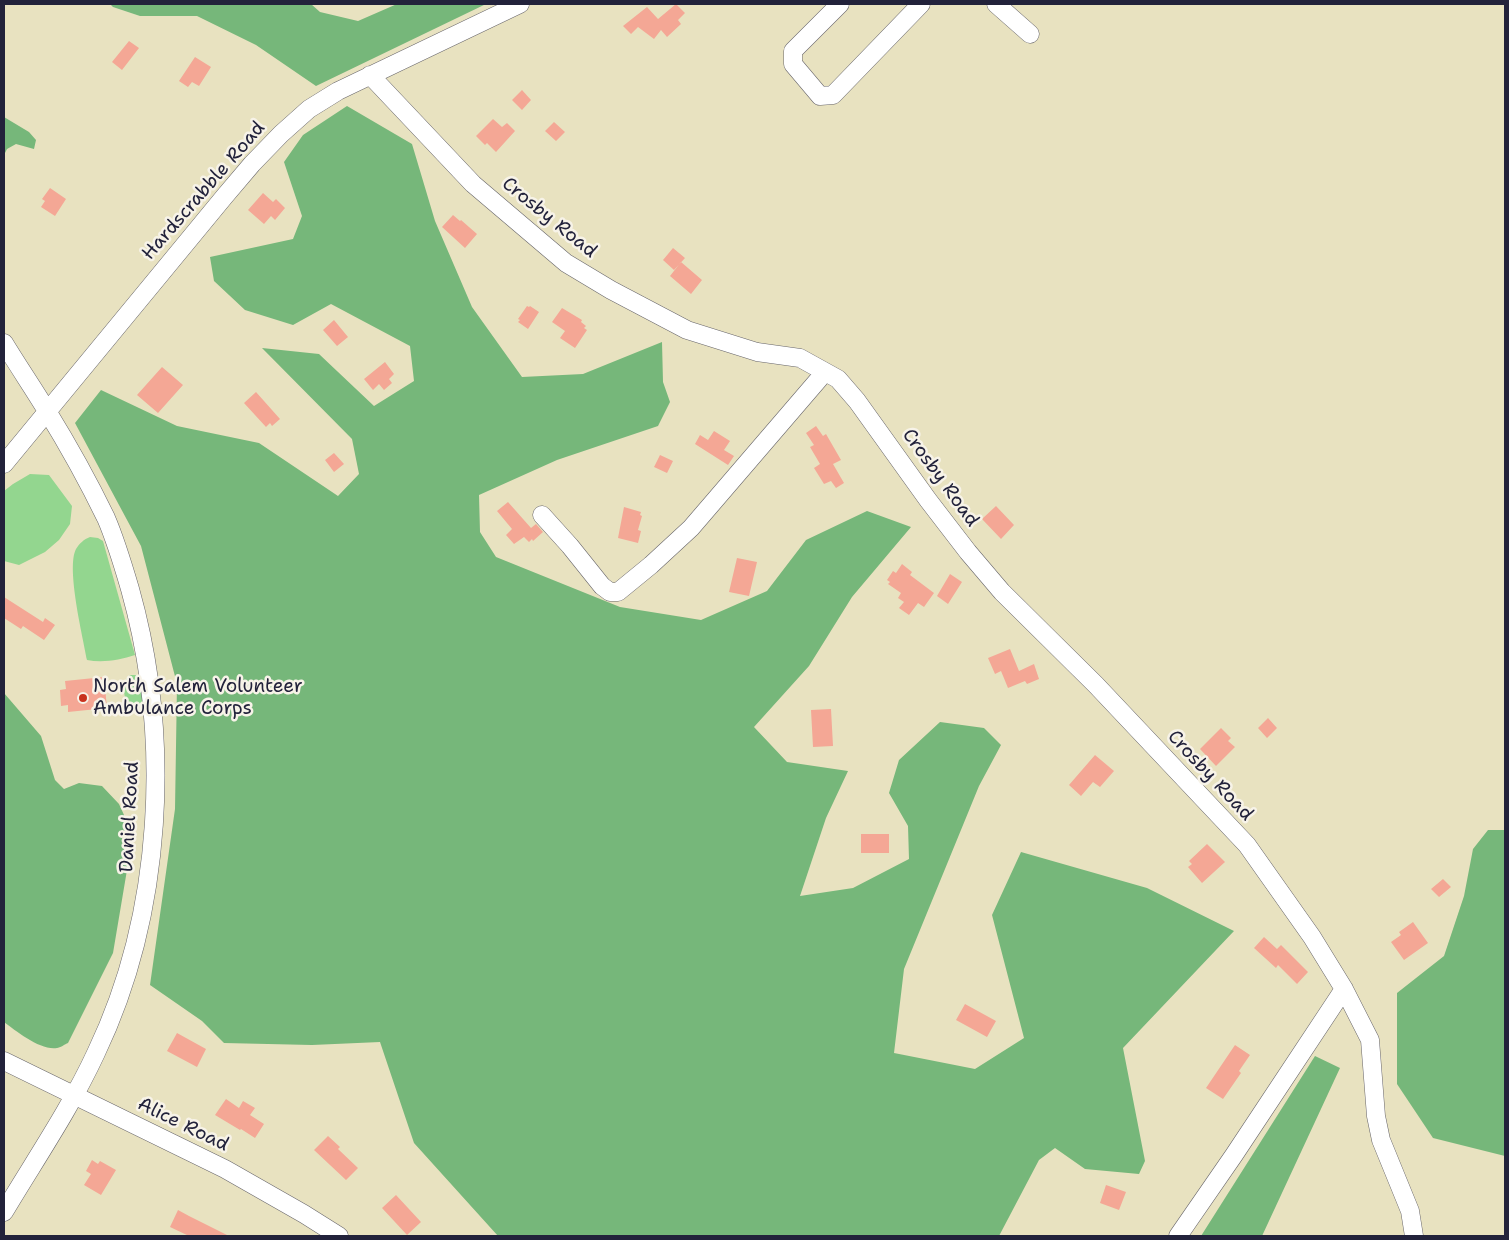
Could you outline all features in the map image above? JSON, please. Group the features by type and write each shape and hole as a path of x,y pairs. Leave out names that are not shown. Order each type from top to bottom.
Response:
{"street":[{"name":"Hardscrabble Road","path":"4,464 235,184 281,134 309,109 338,91 370,75 520,4"},
{"path":"840,4 793,51 793,64 820,96 833,95 910,8"},
{"path":"996,4 1030,34"},
{"name":"Crosby Road","path":"370,75 473,184 566,263 610,290 687,330 757,352 800,358 838,379 857,401 968,552 1002,592 1096,685 1247,845 1312,937 1344,989 1370,1040 1376,1116 1381,1140 1410,1211 1414,1236"},
{"name":"Daniel Road","path":"4,344 48,412 84,476 106,520 124,567 137,614 147,665 155,767 155,817 143,910 131,958 115,1006 97,1052 74,1096 4,1212"},
{"path":"542,515 602,586 610,592 618,592 646,570 691,528 826,372"},
{"path":"1178,1236 1234,1156 1344,989"},
{"name":"Alice Road","path":"4,1061 225,1169 339,1236"}],"green space":[{"path":"110,4 311,4 320,12 358,21 397,4 486,4 316,86 256,45 197,16 140,16 113,7"},
{"path":"347,106 412,144 435,221 472,307 522,377 583,374 662,342 663,382 670,402 658,426 557,460 479,495 480,532 496,557 620,607 701,620 767,591 806,540 867,511 911,527 852,597 809,666 754,727 787,762 848,771 826,818 800,896 853,888 909,859 908,826 889,793 899,760 940,722 984,728 1001,745 979,786 904,969 894,1053 975,1069 1024,1038 992,915 1021,852 1147,888 1234,931 1123,1048 1145,1161 1139,1174 1085,1169 1055,1148 1039,1160 999,1236 498,1236 414,1143 380,1042 312,1045 224,1043 202,1021 150,985 175,809 177,684 141,546 75,423 101,390 177,426 259,443 338,496 359,474 352,439 262,348 319,354 374,406 414,381 410,346 331,304 293,325 245,310 214,281 210,257 293,239 302,216 284,162 303,135"},
{"path":"4,117 29,132 36,140 34,149 16,144 7,149 4,155"},
{"path":"30,474 49,475 72,506 70,524 59,540 45,552 19,565 4,561 4,491"},
{"path":"90,537 103,541 135,655 111,660 87,660 76,603 73,558 76,549"},
{"path":"130,675 139,677 144,704 132,708 126,702 124,691 125,681"},
{"path":"4,693 41,736 55,780 64,789 79,783 102,786 119,804 124,815 128,839 127,870 113,953 68,1043 58,1048 51,1048 36,1043 4,1022"},
{"path":"1488,830 1505,830 1505,1156 1433,1138 1397,1084 1397,993 1444,956 1464,896 1473,849"},
{"path":"1315,1056 1340,1068 1262,1236 1201,1236"}],"building":[{"path":"676,4 685,13 678,20 681,24 667,37 661,30 654,39 638,27 631,34 623,26 647,7 658,19"},
{"path":"129,41 139,48 122,70 112,62"},
{"path":"195,57 211,67 199,86 192,82 188,87 179,81"},
{"path":"522,90 531,100 522,110 512,100"},
{"path":"493,119 502,127 507,123 515,131 496,152 476,136"},
{"path":"554,122 565,132 556,141 545,131"},
{"path":"50,188 66,199 55,216 41,207 45,201 42,199"},
{"path":"263,193 273,202 276,199 285,208 275,220 271,216 264,224 248,210"},
{"path":"453,215 477,234 465,248 442,227"},
{"path":"673,248 685,258 674,270 663,260"},
{"path":"681,262 702,280 691,294 670,276"},
{"path":"527,306 539,312 528,329 518,322"},
{"path":"562,308 582,320 581,322 586,326 584,328 587,330 575,348 560,338 565,331 552,322"},
{"path":"334,320 348,337 337,346 323,330"},
{"path":"385,362 394,374 389,379 392,383 384,390 379,384 373,390 364,379"},
{"path":"162,367 183,385 158,413 137,395"},
{"path":"256,392 280,419 272,426 270,423 266,427 244,403"},
{"path":"816,426 823,436 826,434 841,460 833,464 844,483 836,488 831,481 824,484 814,468 820,464 810,447 814,445 806,433"},
{"path":"714,431 730,441 724,450 734,456 728,465 695,444 700,435 708,440"},
{"path":"334,453 344,464 334,472 325,460"},
{"path":"660,455 673,461 667,473 654,467"},
{"path":"508,502 531,528 536,524 543,532 533,541 532,539 529,542 524,537 514,544 506,535 512,529 497,511"},
{"path":"996,506 1014,525 1001,539 982,519"},
{"path":"624,507 641,512 640,515 642,516 638,530 641,531 638,543 618,538"},
{"path":"737,558 757,562 749,596 729,592"},
{"path":"902,564 912,572 910,575 934,593 924,607 918,603 909,615 899,608 904,602 898,598 901,593 888,584 890,582 887,580 893,571 896,573"},
{"path":"950,574 962,582 948,604 937,596"},
{"path":"4,597 43,622 45,618 55,625 44,640 23,626 21,629 4,618"},
{"path":"1010,649 1019,671 1034,664 1039,679 1027,684 1025,681 1008,688 1001,671 995,674 988,658"},
{"name":"North Salem Volunteer Ambulance Corps","path":"104,677 107,708 68,712 68,705 61,706 60,690 66,689 65,681"},
{"path":"831,709 833,746 813,747 811,710"},
{"path":"1268,718 1277,728 1267,738 1258,728"},
{"path":"1221,728 1231,738 1228,741 1235,747 1216,766 1200,749"},
{"path":"1095,755 1114,771 1100,787 1093,782 1081,796 1069,785"},
{"path":"861,834 889,834 889,853 861,853"},
{"path":"1207,844 1225,862 1202,883 1188,867 1192,864 1189,861"},
{"path":"1443,879 1451,887 1439,897 1431,889"},
{"path":"1413,922 1428,943 1404,960 1391,942 1401,935 1399,932"},
{"path":"1264,937 1277,949 1281,945 1308,972 1297,984 1278,965 1276,968 1254,948"},
{"path":"965,1004 996,1021 987,1037 956,1020"},
{"path":"177,1033 206,1049 197,1067 167,1051"},
{"path":"1235,1045 1250,1055 1239,1071 1241,1073 1223,1099 1206,1088"},
{"path":"226,1099 239,1108 243,1101 255,1108 250,1115 264,1124 255,1138 215,1115"},
{"path":"328,1136 340,1147 338,1149 358,1168 346,1180 314,1150"},
{"path":"92,1160 98,1164 100,1161 116,1170 101,1195 84,1185 91,1174 86,1171"},
{"path":"1106,1185 1126,1192 1119,1210 1100,1203"},
{"path":"396,1195 421,1222 407,1235 382,1208"},
{"path":"178,1210 229,1236 189,1236 170,1227"}],"place":[{"name":"North Salem Volunteer Ambulance Corps","path":"83,698"}]}
